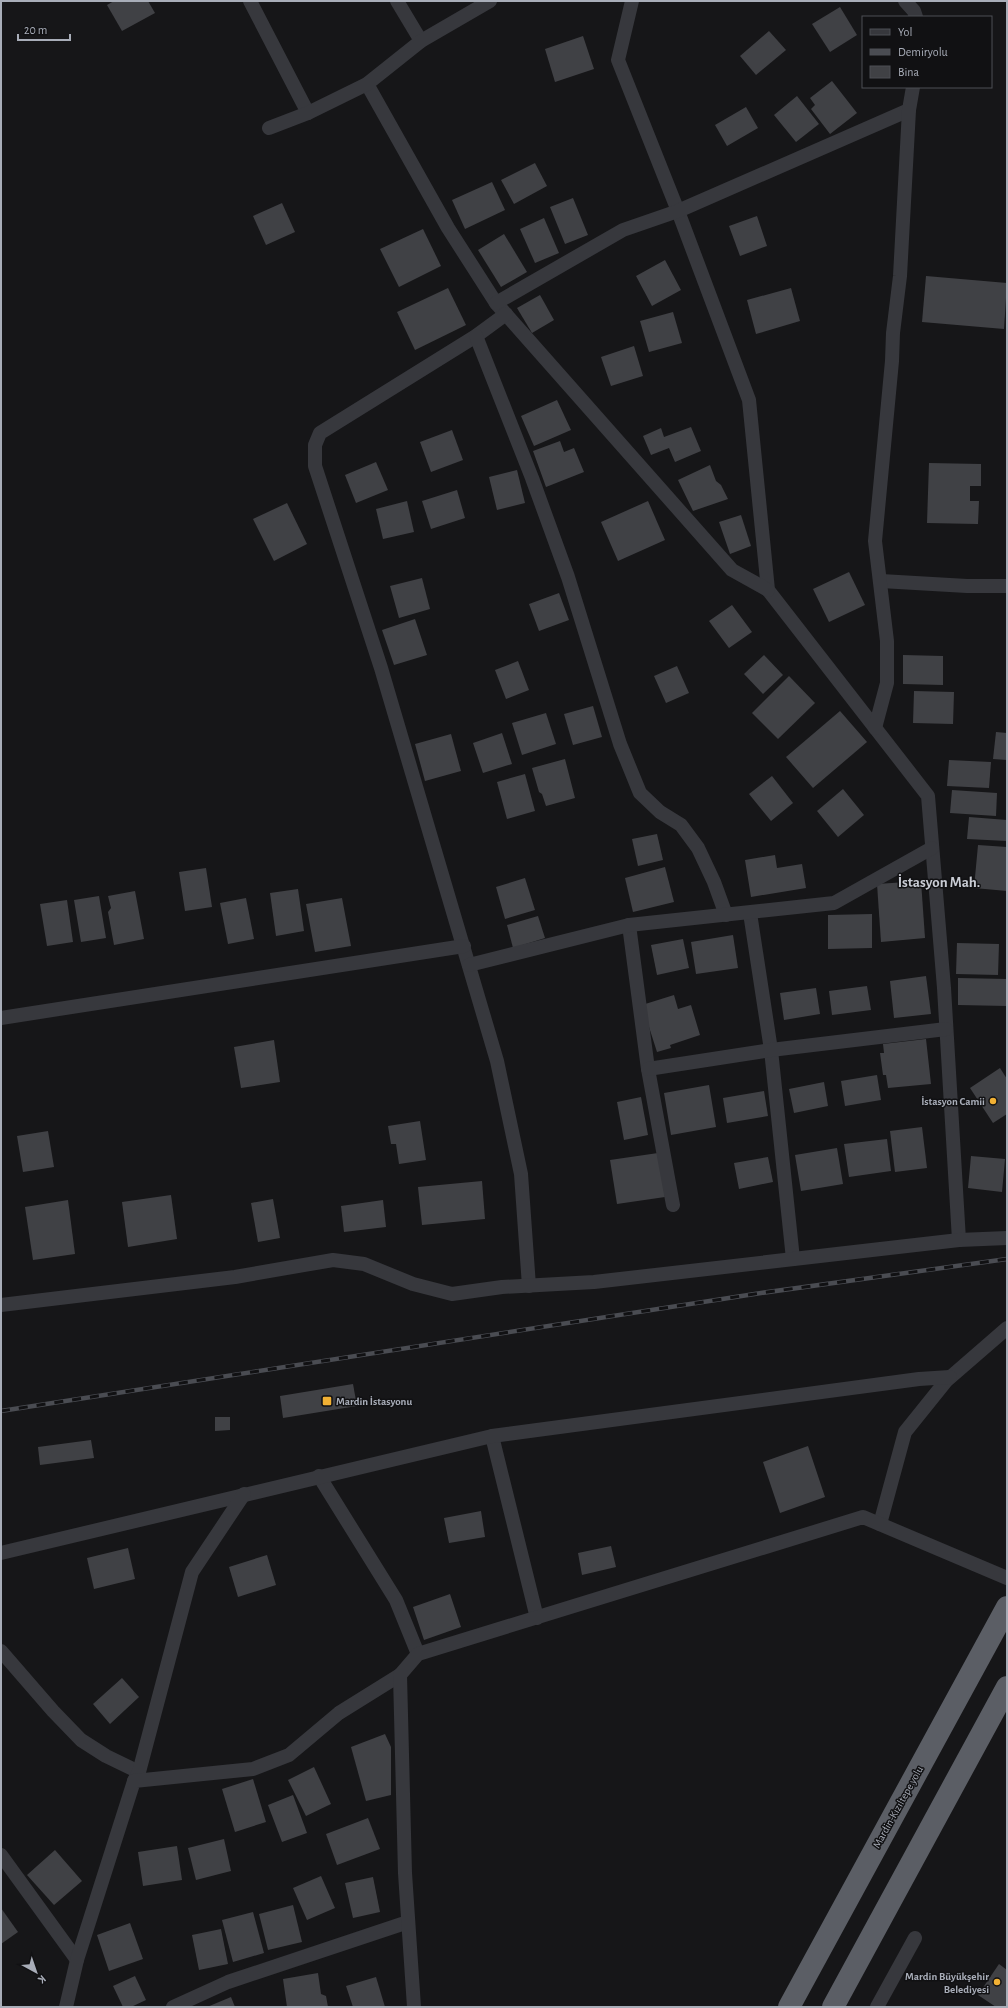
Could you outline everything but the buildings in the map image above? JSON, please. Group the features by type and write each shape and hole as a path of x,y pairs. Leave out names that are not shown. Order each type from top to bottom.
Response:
{"highway":[{"name":"Mardin-Kızıltepe yolu","path":"789,2007 1007,1607"},
{"path":"833,2007 1007,1687"}],"street":[{"path":"250,1 308,113"},
{"path":"397,1 421,41"},
{"path":"269,128 308,113 367,84 421,41 490,1"},
{"path":"632,1 618,60 678,211 749,400 768,590"},
{"path":"905,1 914,11 916,16"},
{"path":"367,84 448,228 496,303 732,570 768,590 928,796 946,1029 959,1240"},
{"path":"875,728 887,683 887,642 881,581 875,541 892,361 893,333 900,276 909,110 913,88"},
{"path":"496,303 623,230 678,211 909,110"},
{"path":"506,314 476,336 320,433 314,445 315,466 381,668 464,946 496,1061 521,1174 529,1286"},
{"path":"476,336 566,570 620,744 640,793 660,812 681,825 698,848 714,882 726,915"},
{"path":"881,581 967,586 1007,586"},
{"path":"469,965 629,925 834,903 932,848"},
{"path":"750,913 771,1050 793,1259"},
{"path":"629,925 648,1069 673,1205"},
{"path":"1,1018 464,946"},
{"path":"648,1069 771,1050 946,1029"},
{"path":"1,1305 235,1277 333,1260 364,1264 413,1284 452,1294 529,1286 594,1282 959,1240 1007,1238"},
{"path":"880,1524 904,1432 950,1377 1007,1328"},
{"path":"1,1553 492,1436 911,1380 950,1377"},
{"path":"492,1436 537,1618"},
{"path":"319,1476 396,1600 418,1654"},
{"path":"66,2007 76,1960 137,1776 192,1572 244,1494"},
{"path":"1,1651 53,1711 81,1740 137,1776 253,1770 289,1755 340,1713 400,1675 418,1654 863,1517 1007,1578"},
{"path":"400,1675 408,1922 414,2007"},
{"path":"1,1855 76,1960"},
{"path":"173,2007 228,1982 408,1922"},
{"path":"877,2007 915,1938"}],"railway":[{"path":"1,1411 761,1293 1007,1259"}],"place":[{"name":"İstasyon Camii","path":"993,1101"},
{"name":"Mardin İstasyonu","path":"327,1401"},
{"name":"Mardin Büyükşehir Belediyesi","path":"997,1982"}],"district":[{"name":"İstasyon Mah.","path":"939,882"}]}
